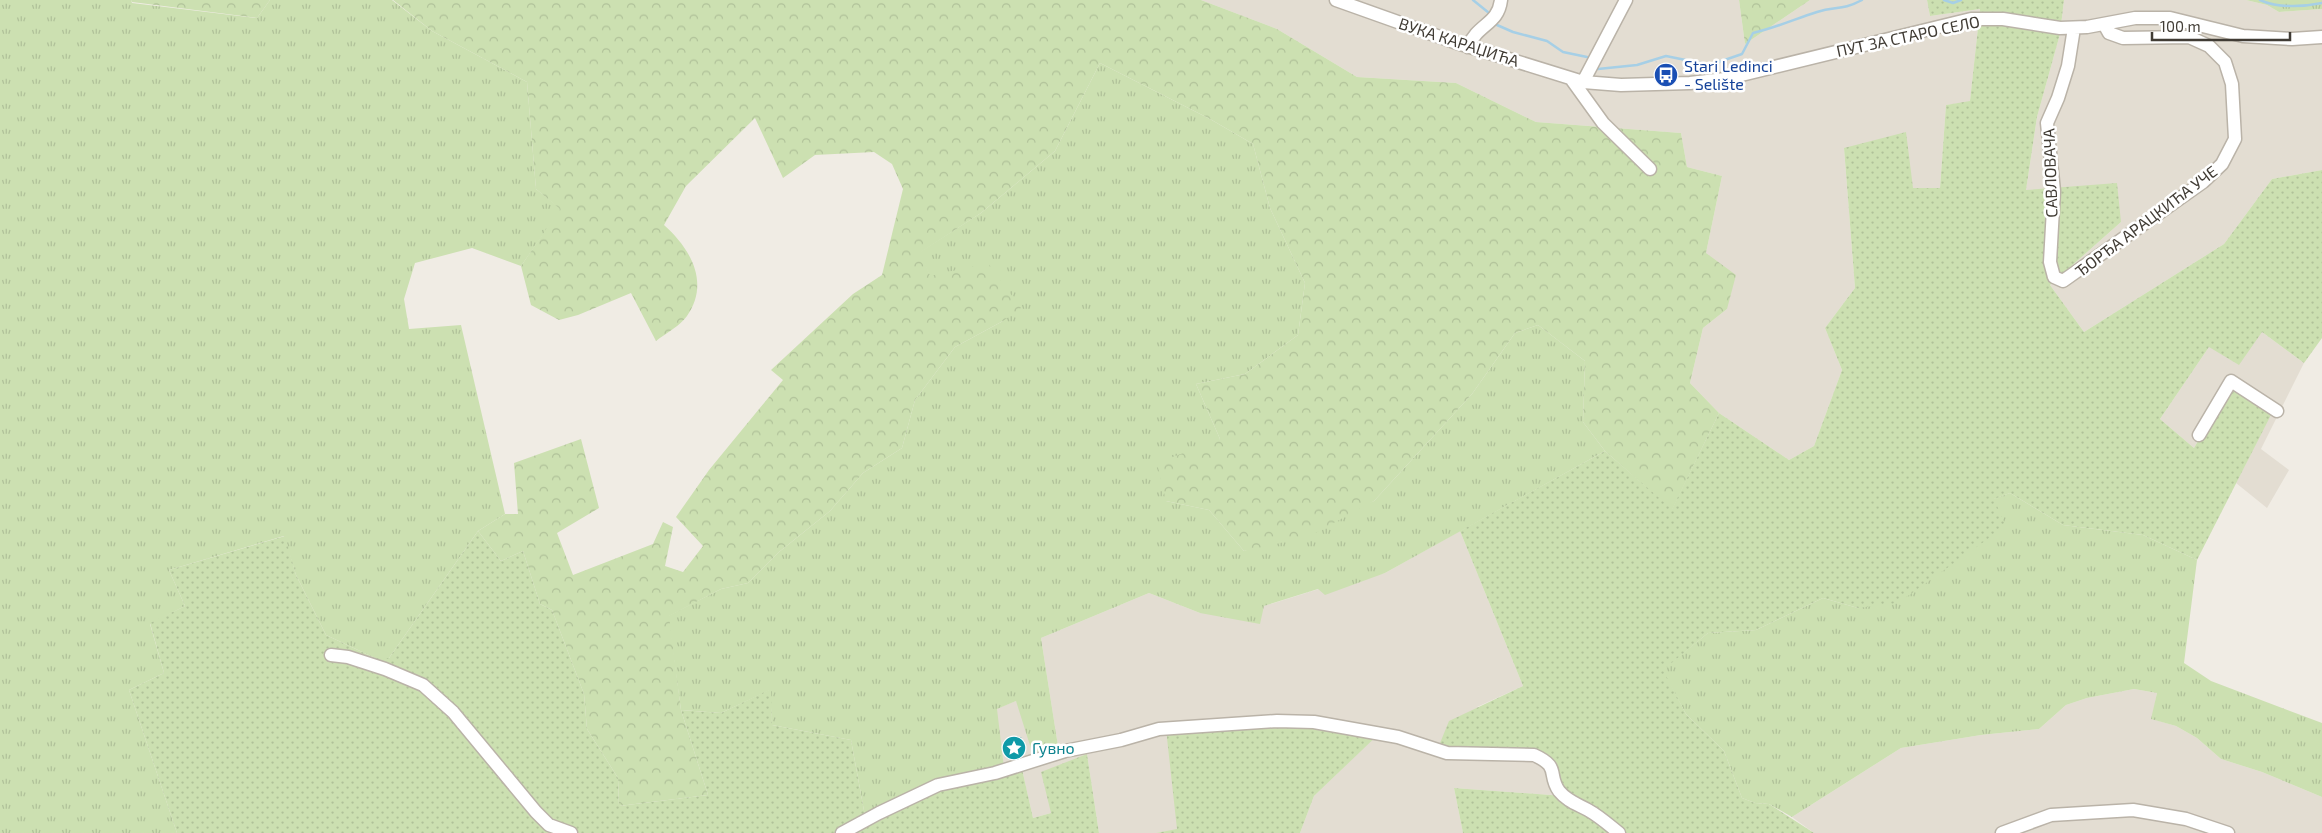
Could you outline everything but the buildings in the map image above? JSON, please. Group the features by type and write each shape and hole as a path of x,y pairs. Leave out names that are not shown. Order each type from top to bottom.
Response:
{"street":[{"name":"ВУКА КАРАЏИЋА","path":"1336,0 1468,47 1578,81"},
{"path":"1468,47 1472,36 1480,28 1494,20 1500,11 1501,0"},
{"path":"1626,0 1578,81 1603,124 1650,169"},
{"name":"ПУТ ЗА СТАРО СЕЛО","path":"1578,81 1620,85 1725,80 1971,19 2003,19 2060,28 2074,28 2135,18 2170,18 2243,36 2292,39 2322,37"},
{"name":"ЂОРЂА АРАЦКИЋА УЧЕ","path":"2068,279 2202,182 2222,164 2235,139 2232,84 2225,62 2209,46 2189,37 2123,38 2109,33 2104,24"},
{"name":"САВЛОВАЧА","path":"2068,279 2063,282 2054,277 2050,262 2054,191 2047,123 2058,98 2068,66 2074,28"},
{"path":"2199,435 2231,381 2277,411"},
{"path":"331,655 348,657 385,669 422,685 453,712 542,819 549,825 570,833"},
{"path":"842,833 938,785 995,773 1066,751 1121,740 1159,729 1277,721 1314,722 1344,726 1398,737 1447,753 1534,755 1547,761 1552,768 1557,789 1566,798 1588,810 1619,833"},
{"path":"2002,833 2051,815 2132,810 2186,819 2228,833"}],"shaded area":[{"path":"1201,0 1739,0 1745,44 1810,0 1927,0 1930,16 1980,9 1970,102 1946,105 1940,188 1913,189 1844,148 1855,288 1825,328 1842,370 1814,446 1789,460 1719,413 1690,383 1703,328 1727,309 1706,253 1722,176 1687,167 1681,133 1536,122 1456,83 1357,77 1277,29"},
{"path":"2064,0 2246,0 2267,5 2279,12 2322,9 2322,170 2272,179 2224,244 2084,332 2050,285 2121,222 2026,190 2037,117 2060,34"},
{"path":"2262,332 2304,363 2261,449 2289,470 2267,508 2236,483 2272,411 2231,383 2194,448 2160,419 2209,347"},
{"path":"1460,531 1523,686 1477,707 1556,762 1564,796 1454,788 1463,833 1300,833 1314,796 1382,730 1177,830 1156,833 1099,833 1087,754 1051,813 1033,818 1022,769 1005,776 996,709 1016,701 1058,746 1041,638 1149,593 1200,613 1264,606 1319,589 1385,573"},
{"path":"2134,689 2157,693 2152,719 2176,726 2197,738 2221,759 2262,772 2322,797 2322,833 1814,833 1792,817 1901,748 1981,735 2039,729 2066,705 2087,698"}],"green space":[{"path":"0,0 131,0 132,3 257,18 270,0 392,0 432,31 527,82 536,189 561,209 521,266 472,248 415,263 404,299 409,329 461,325 505,514 478,531 389,658 375,658 326,635 296,575 284,536 169,570 185,606 150,624 164,673 129,690 177,833 0,833"},
{"path":"131,0 270,0 257,18 132,2"},
{"path":"393,0 1201,0 1277,29 1357,77 1456,83 1536,122 1681,133 1687,167 1722,176 1706,253 1736,275 1727,309 1703,328 1690,383 1719,413 1672,510 1605,451 1583,422 1585,361 1538,325 1515,333 1472,394 1374,501 1308,537 1244,551 1209,510 1166,501 1157,463 1220,439 1196,384 1245,374 1298,335 1305,283 1270,208 1253,144 1210,119 1100,63 1055,151 981,213 921,252 930,276 988,263 1021,308 1003,321 955,347 915,400 902,448 863,473 830,511 779,552 748,583 721,589 669,616 681,710 708,795 619,806 618,778 587,729 584,694 552,610 540,604 523,551 501,561 478,531 505,514 518,514 514,463 581,439 599,508 557,533 573,575 653,544 663,522 673,527 665,566 683,572 703,546 676,517 709,470 783,380 771,370 853,294 882,275 903,189 892,164 874,152 815,155 783,178 755,118 686,186 664,225 674,234 689,256 697,279 694,304 684,320 656,341 631,293 578,315 559,320 531,305 521,266 560,209 536,189 527,82 432,31"},
{"path":"1739,0 1810,0 1745,44"},
{"path":"1927,0 2064,0 2060,34 2037,117 2026,190 2117,183 2121,222 2050,285 2084,332 2224,244 2272,179 2322,170 2322,338 2304,363 2262,332 2239,365 2209,347 2160,419 2194,448 2231,383 2273,411 2197,560 2143,535 2063,525 2010,493 1994,499 2006,526 1898,603 1858,608 1823,598 1756,630 1708,633 1663,670 1686,714 1724,751 1742,798 1755,803 1769,804 1814,833 1463,833 1454,788 1564,796 1556,762 1539,751 1438,748 1449,721 1523,686 1460,531 1605,451 1672,509 1719,413 1789,460 1814,446 1842,370 1825,328 1855,288 1844,148 1906,132 1913,188 1940,188 1946,105 1970,101 1980,9 1930,16"},
{"path":"2246,0 2322,0 2322,9 2279,12 2267,5"},
{"path":"1100,63 1210,119 1253,144 1270,208 1305,283 1298,335 1245,374 1196,384 1220,439 1166,501 1209,510 1244,551 1374,501 1472,394 1515,333 1538,325 1585,361 1583,422 1605,451 1385,573 1325,595 1318,589 1264,606 1260,624 1200,613 1149,593 1041,638 1058,746 1033,755 1016,701 997,709 1005,776 936,792 867,827 851,740 772,725 770,690 721,713 681,710 668,616 721,589 748,583 779,552 830,511 863,473 902,448 915,400 955,347 1003,321 930,277 920,252 981,213 1055,151"},
{"path":"2010,493 2063,525 2143,535 2197,560 2184,663 2211,681 2322,723 2322,797 2262,772 2221,759 2197,738 2176,726 2151,719 2157,693 2134,689 2087,698 2066,705 2039,729 1981,735 1901,748 1792,817 1769,804 1755,803 1742,798 1724,751 1686,714 1662,670 1708,633 1756,630 1823,598 1858,608 1993,499"},
{"path":"478,531 501,561 523,551 540,604 552,610 584,694 587,729 618,778 619,806 708,795 681,710 721,713 771,689 772,725 851,740 867,827 936,792 1005,776 1022,769 1033,818 1051,813 1041,772 1087,754 1099,833 177,833 129,690 164,673 150,623 185,606 169,570 285,536 296,575 326,635 375,658 389,658"},
{"path":"1314,716 1383,730 1314,796 1300,833 1156,833 1177,829 1166,729"}],"waterway":[{"path":"1473,0 1489,13"},
{"path":"1598,69 1637,65 1666,56 1710,65 1742,54 1753,33 1824,10 1849,6 1862,0"},
{"path":"1944,0 1953,3 1961,0"},
{"path":"2260,0 2267,3 2290,6 2322,3"},
{"path":"1497,25 1513,32 1547,41 1563,52 1587,57"}],"place":[{"name":"Stari Ledinci - Selište","path":"1666,75"},
{"name":"Гувно","path":"1014,748"}]}
